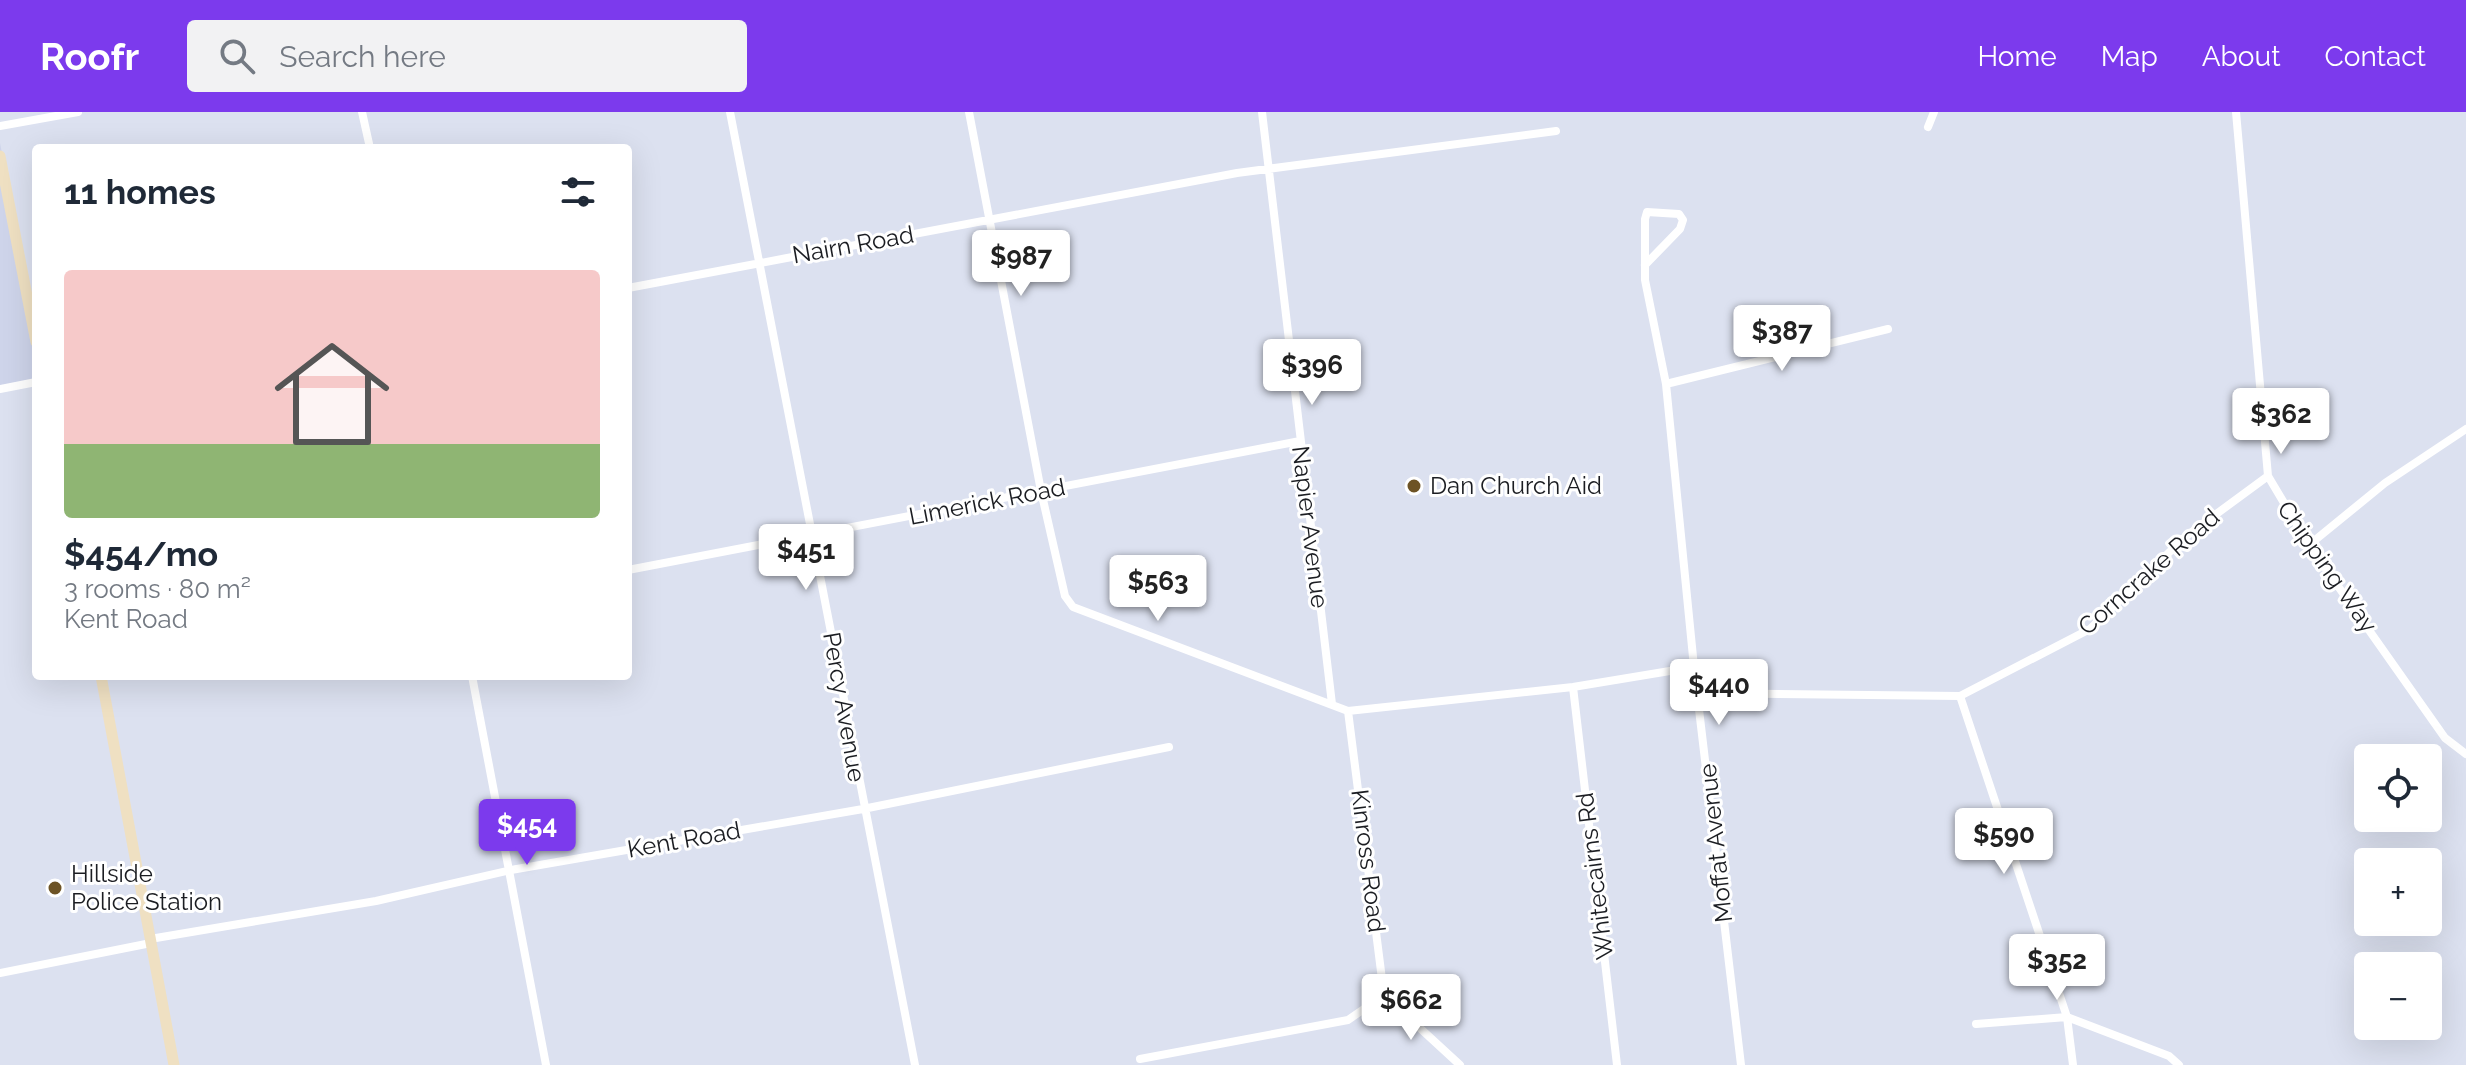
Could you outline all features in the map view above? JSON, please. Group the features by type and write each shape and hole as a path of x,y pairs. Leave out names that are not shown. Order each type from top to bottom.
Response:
{"main road":[{"path":"0,156 6,218 32,325"},
{"path":"102,680 174,1065"}],"street":[{"path":"0,126 78,112"},
{"path":"362,112 369,144"},
{"name":"Percy Avenue","path":"730,112 915,1065"},
{"path":"969,112 1041,491 1065,596 1073,607 1348,711 1573,687 1694,667"},
{"name":"Napier Avenue","path":"1262,112 1332,704"},
{"path":"1928,127 1934,112"},
{"name":"Chipping Way","path":"2236,112 2268,476 2309,545 2445,738 2466,754"},
{"name":"Nairn Road","path":"632,287 1268,169 1556,131"},
{"name":"Moffat Avenue","path":"1645,265 1680,229 1683,220 1679,214 1647,212 1645,265 1666,384 1664,393 1694,667 1741,1065"},
{"path":"1666,384 1888,329"},
{"path":"0,389 32,383"},
{"path":"2309,545 2385,483 2466,429"},
{"name":"Limerick Road","path":"632,569 1300,441"},
{"name":"Corncrake Road","path":"1699,693 1960,696 2090,629 2185,537 2268,476"},
{"path":"473,680 546,1065"},
{"name":"Whitecairns Rd","path":"1573,687 1617,1065"},
{"path":"1960,696 2067,1017 2073,1065"},
{"name":"Kinross Road","path":"1348,711 1384,995"},
{"name":"Kent Road","path":"0,973 151,941 364,903 511,870 863,809 1169,747"},
{"path":"1140,1059 1348,1020 1384,995 1460,1065"},
{"path":"1976,1024 2067,1017 2169,1056 2179,1065"}],"shaded area":[{"path":"0,143 32,309 32,385 0,390"}],"place":[{"name":"Dan Church Aid","path":"1414,486"},
{"name":"Hillside Police Station","path":"55,888"}]}
